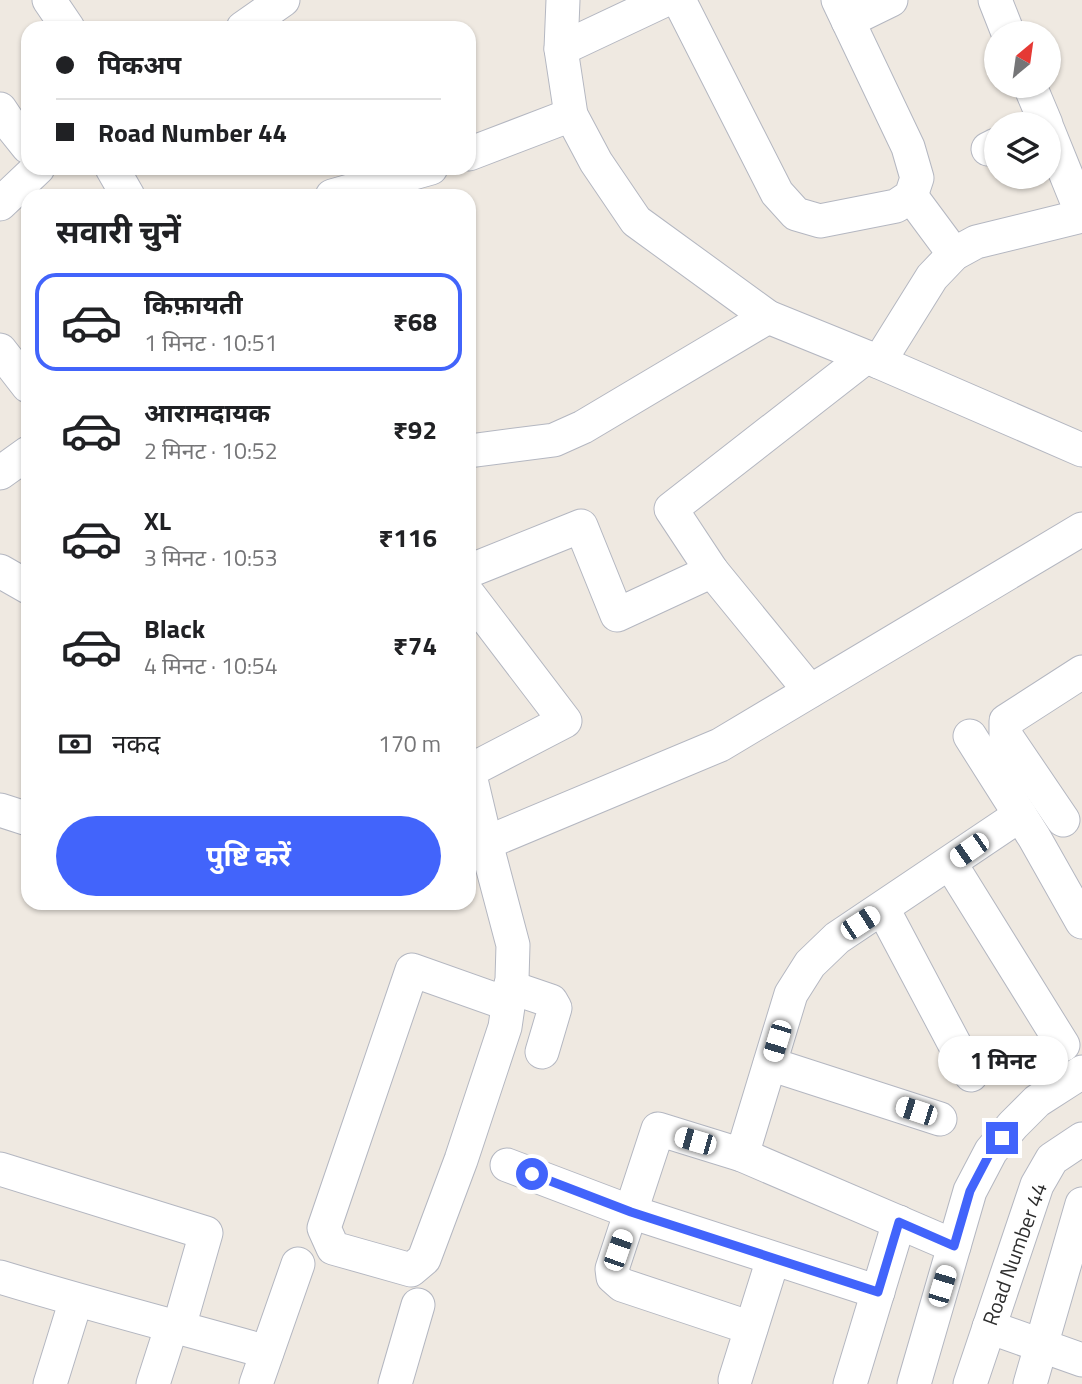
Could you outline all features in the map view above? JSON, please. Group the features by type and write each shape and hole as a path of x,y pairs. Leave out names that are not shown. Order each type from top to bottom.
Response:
{"street":[{"path":"49,0 63,21"},
{"path":"253,21 283,0"},
{"path":"563,0 561,49 571,115 596,162 636,221 768,317 1082,450"},
{"path":"561,49 665,0"},
{"path":"679,0 776,193 796,214 820,221 896,206 911,196 917,178 908,147 843,10 891,0"},
{"path":"995,0 1003,21"},
{"path":"0,109 21,138"},
{"path":"476,151 571,115"},
{"path":"810,691 712,572 671,509 872,360 932,277 954,254 976,242 1079,199 1061,160"},
{"path":"0,204 31,175"},
{"path":"357,189 406,175"},
{"path":"911,196 954,254"},
{"path":"476,450 554,440 583,427 768,317"},
{"path":"0,350 21,377"},
{"path":"0,473 21,458"},
{"path":"476,569 581,526 617,615 712,572"},
{"path":"542,1052 555,1009 551,1001 509,995 412,970 324,1228 333,1248 411,1270 424,1259 461,1160 505,1027 509,995 513,945 477,846 719,745 1082,529"},
{"path":"0,571 21,583"},
{"path":"476,604 565,721 476,767"},
{"path":"742,1155 791,994 810,964 837,938 950,863 1027,826 1072,814 1006,736 1006,721 1082,672"},
{"path":"970,736 1027,826 1082,921"},
{"path":"950,863 1063,1045"},
{"path":"883,909 971,1075"},
{"path":"769,1064 940,1119"},
{"path":"914,1384 970,1191 991,1151 1037,1101 1082,1072"},
{"path":"751,1328 622,1285 613,1277 612,1269 658,1129 742,1155 954,1246"},
{"name":"Road Number 44","path":"970,1384 1037,1185 1052,1159 1082,1139"},
{"path":"508,1165 631,1212 878,1292"},
{"path":"0,1169 206,1233 153,1384"},
{"path":"1030,1384 1082,1204"},
{"path":"850,1384 899,1222"},
{"path":"735,1380 773,1259"},
{"path":"256,1384 298,1264"},
{"path":"0,1277 267,1352"},
{"path":"50,1384 76,1300"},
{"path":"395,1384 418,1305"},
{"path":"989,1327 1082,1360"}],"route":[{"path":"532,1174 631,1212 878,1292 899,1222 954,1246 970,1191 991,1151 1002,1138"}]}
